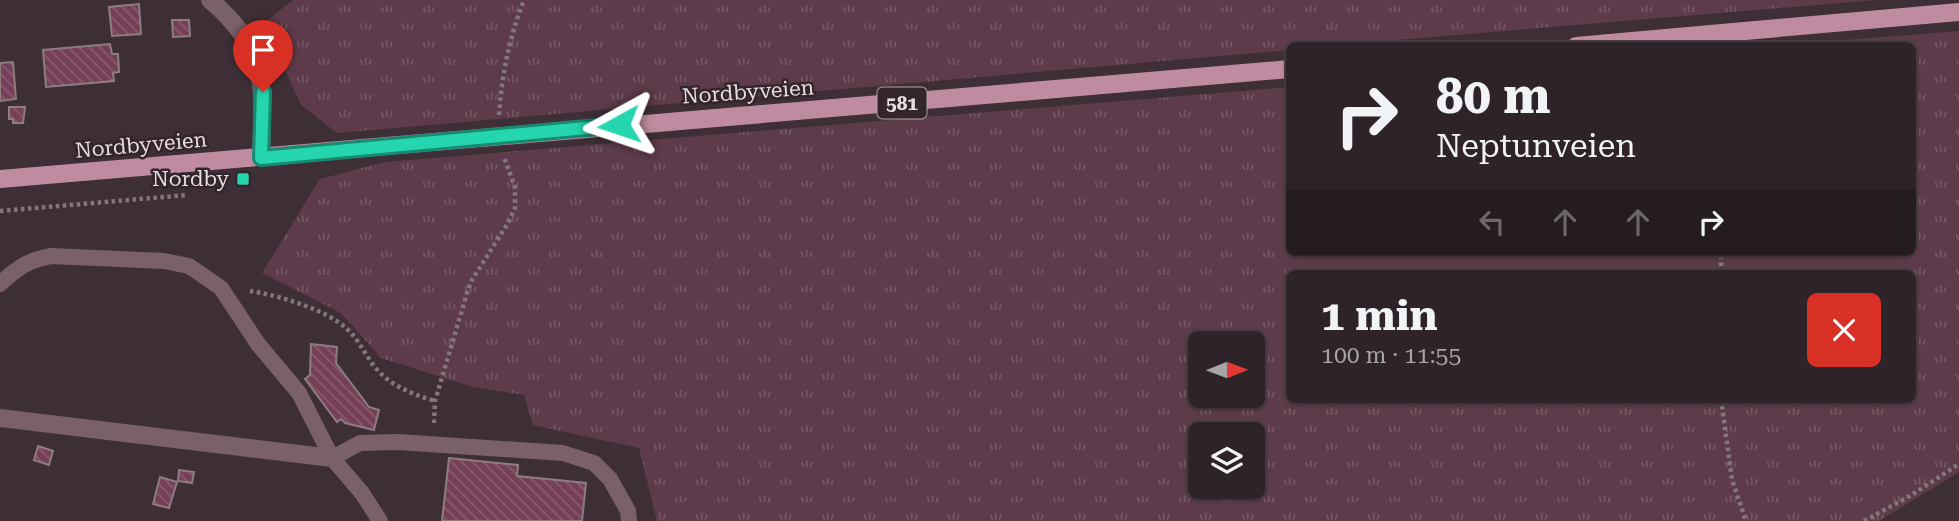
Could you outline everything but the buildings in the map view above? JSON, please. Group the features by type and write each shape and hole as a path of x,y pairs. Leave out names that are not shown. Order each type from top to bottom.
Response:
{"main road":[{"path":"1621,42 1959,12"},
{"name":"Nordbyveien","path":"0,179 1286,69"}],"street":[{"path":"211,0 245,35 261,73 261,158"},
{"path":"0,418 332,458"}],"lane":[{"path":"0,284 12,272 33,259 51,256 164,261 189,266 221,288 258,344 299,393 332,458 362,493 380,521"},
{"path":"332,458 360,443 398,442 563,453 594,464 610,479 628,511 629,521"}],"path":[{"path":"432,444 435,401 470,283 515,208 514,187 497,136 502,77 511,34 524,0"},
{"path":"0,211 187,195"},
{"path":"221,288 255,292 289,301 324,315 344,326 358,340 373,365 395,384 411,394 435,401"},
{"path":"1722,403 1732,480 1746,521"},
{"path":"1864,521 1910,496 1959,464"}],"green space":[{"path":"293,0 1877,0 1372,42 1286,42 1286,50 337,133 301,105 264,23"},
{"path":"1959,31 1959,472 1879,521 657,521 639,448 533,425 524,395 473,387 381,358 341,313 262,273 320,179 385,162 1286,87 1286,256 1916,256 1916,42 1822,42"}],"place":[{"name":"Nordby","path":"243,179"}],"route":[{"path":"263,92 261,158 619,125"}]}
